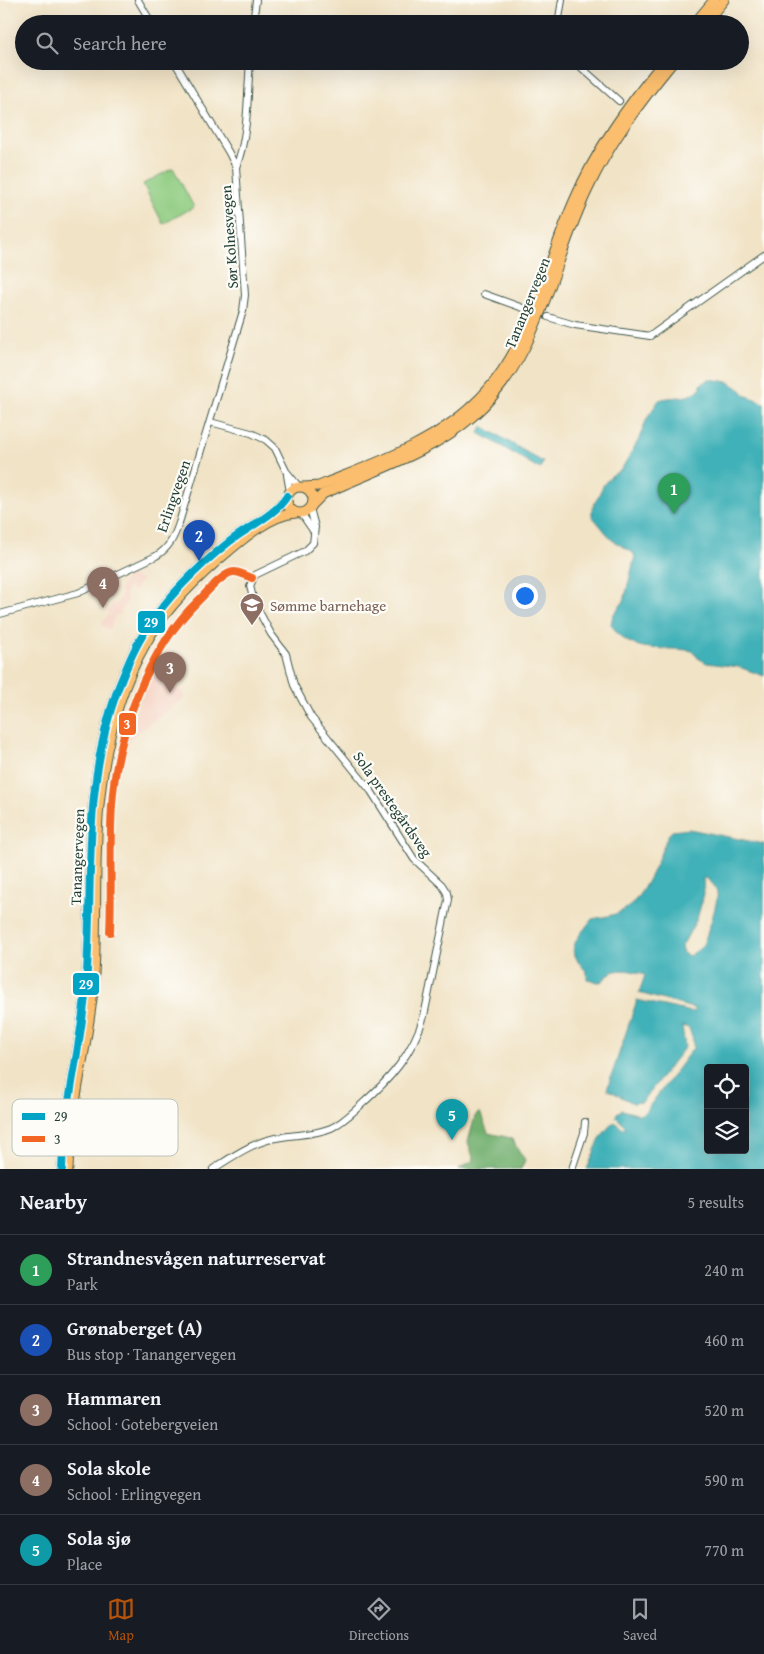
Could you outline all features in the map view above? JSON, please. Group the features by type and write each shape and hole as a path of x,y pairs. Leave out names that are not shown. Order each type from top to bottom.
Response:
{"highway":[{"path":"702,15 714,0"},
{"path":"712,15 724,0"},
{"name":"Tanangervegen","path":"301,487 319,486 428,438 463,414 493,384 522,337 568,215 590,168 615,125 657,70"},
{"name":"Tanangervegen","path":"311,506 323,494 440,440 473,416 498,391 515,367 529,340 574,222 596,172 631,116 667,70"},
{"path":"301,487 312,494 311,506 299,513 288,506 289,494 301,487"},
{"name":"Tanangervegen","path":"69,1099 82,1025 86,984 92,805 100,755 114,702 139,640 160,611 208,560 228,543 279,507 289,494"},
{"name":"Tanangervegen","path":"76,1099 89,1026 92,992 96,852 100,797 106,757 122,697 135,663 145,644 165,615 189,587 250,534 278,517 299,513"},
{"name":"Tanangervegen","path":"62,1169 63,1156"},
{"name":"Tanangervegen","path":"68,1169 69,1156"}],"street":[{"path":"138,0 147,15"},
{"path":"255,15 256,0"},
{"path":"560,15 562,0"},
{"name":"Sør Kolnesvegen","path":"179,70 236,166 246,302 210,422"},
{"path":"236,166 239,159 244,126 249,70"},
{"path":"584,70 619,101"},
{"path":"548,317 575,325 650,336 764,255"},
{"path":"484,294 523,308"},
{"path":"210,422 256,435 266,440 275,448 286,471 301,487"},
{"name":"Erlingvegen","path":"0,614 78,592 156,556 166,548 176,533 210,422"},
{"path":"286,471 289,494"},
{"path":"110,932 110,855 114,781 123,739 136,702 159,650 178,623 221,578 234,572 252,578 305,551 313,543 315,532 311,506"},
{"path":"299,513 315,532"},
{"name":"Sola prestegårdsveg","path":"214,1169 243,1150 262,1141 281,1136 311,1134 332,1128 354,1111 389,1078 412,1048 419,1033 448,900 447,893 442,884 414,859 372,791 311,717 294,685 286,654 271,634 254,602 250,586 252,578"},
{"path":"572,1169 584,1133 585,1122"}],"shaded area":[{"path":"129,574 141,580 134,592 128,587 125,595 128,599 119,616 116,614 110,630 101,625 109,613 107,612 112,603 115,606 120,599 122,584"},
{"path":"169,663 185,698 132,737 124,748 136,711 155,664"}],"green space":[{"path":"173,168 194,207 163,224 143,184"},
{"path":"480,1112 488,1133 511,1138 525,1160 521,1169 459,1169 474,1160 468,1142 475,1116"}],"water":[{"path":"709,379 729,382 745,395 764,403 764,676 739,667 707,663 698,658 693,651 648,648 637,645 627,641 611,624 613,615 624,601 635,556 632,552 612,540 592,516 592,509 604,484 611,476 621,470 638,441 647,418 659,400 683,397 694,393 702,385 700,385"},
{"path":"482,426 543,462 540,469 479,433"},
{"path":"689,829 764,844 764,1169 587,1169 605,1131 615,1122 625,1129 625,1126 616,1117 617,1113 622,1110 640,1115 645,1112 693,1048 693,1040 689,1028 682,1026 685,1047 642,1102 633,1103 607,1089 637,1000 691,1012 696,1009 639,993 645,975 636,972 627,970 613,972 601,982 587,979 587,972 580,964 574,951 574,945 592,919 619,913 630,906 637,898 649,878 668,835 672,831","holes":["703,878 706,878 716,888 716,903 702,946 689,956 683,953 681,948 697,919 704,894"]}],"transit line":[{"name":"29","path":"70,1099 86,986 93,801 106,728 117,691 143,635 156,615 175,592 218,551 276,509 287,496"},
{"name":"3","path":"110,932 111,822 115,779 120,751 138,695 164,643 180,620 211,588 225,575 234,572 252,578"},
{"name":"29","path":"62,1169 63,1156"}],"place":[{"name":"Strandnesvågen naturreservat","path":"674,514"},
{"name":"Grønaberget (A)","path":"199,561"},
{"name":"Sola skole","path":"103,608"},
{"name":"Sømme barnehage","path":"252,626"},
{"name":"Hammaren","path":"170,693"},
{"name":"Sola sjø","path":"452,1140"}]}
